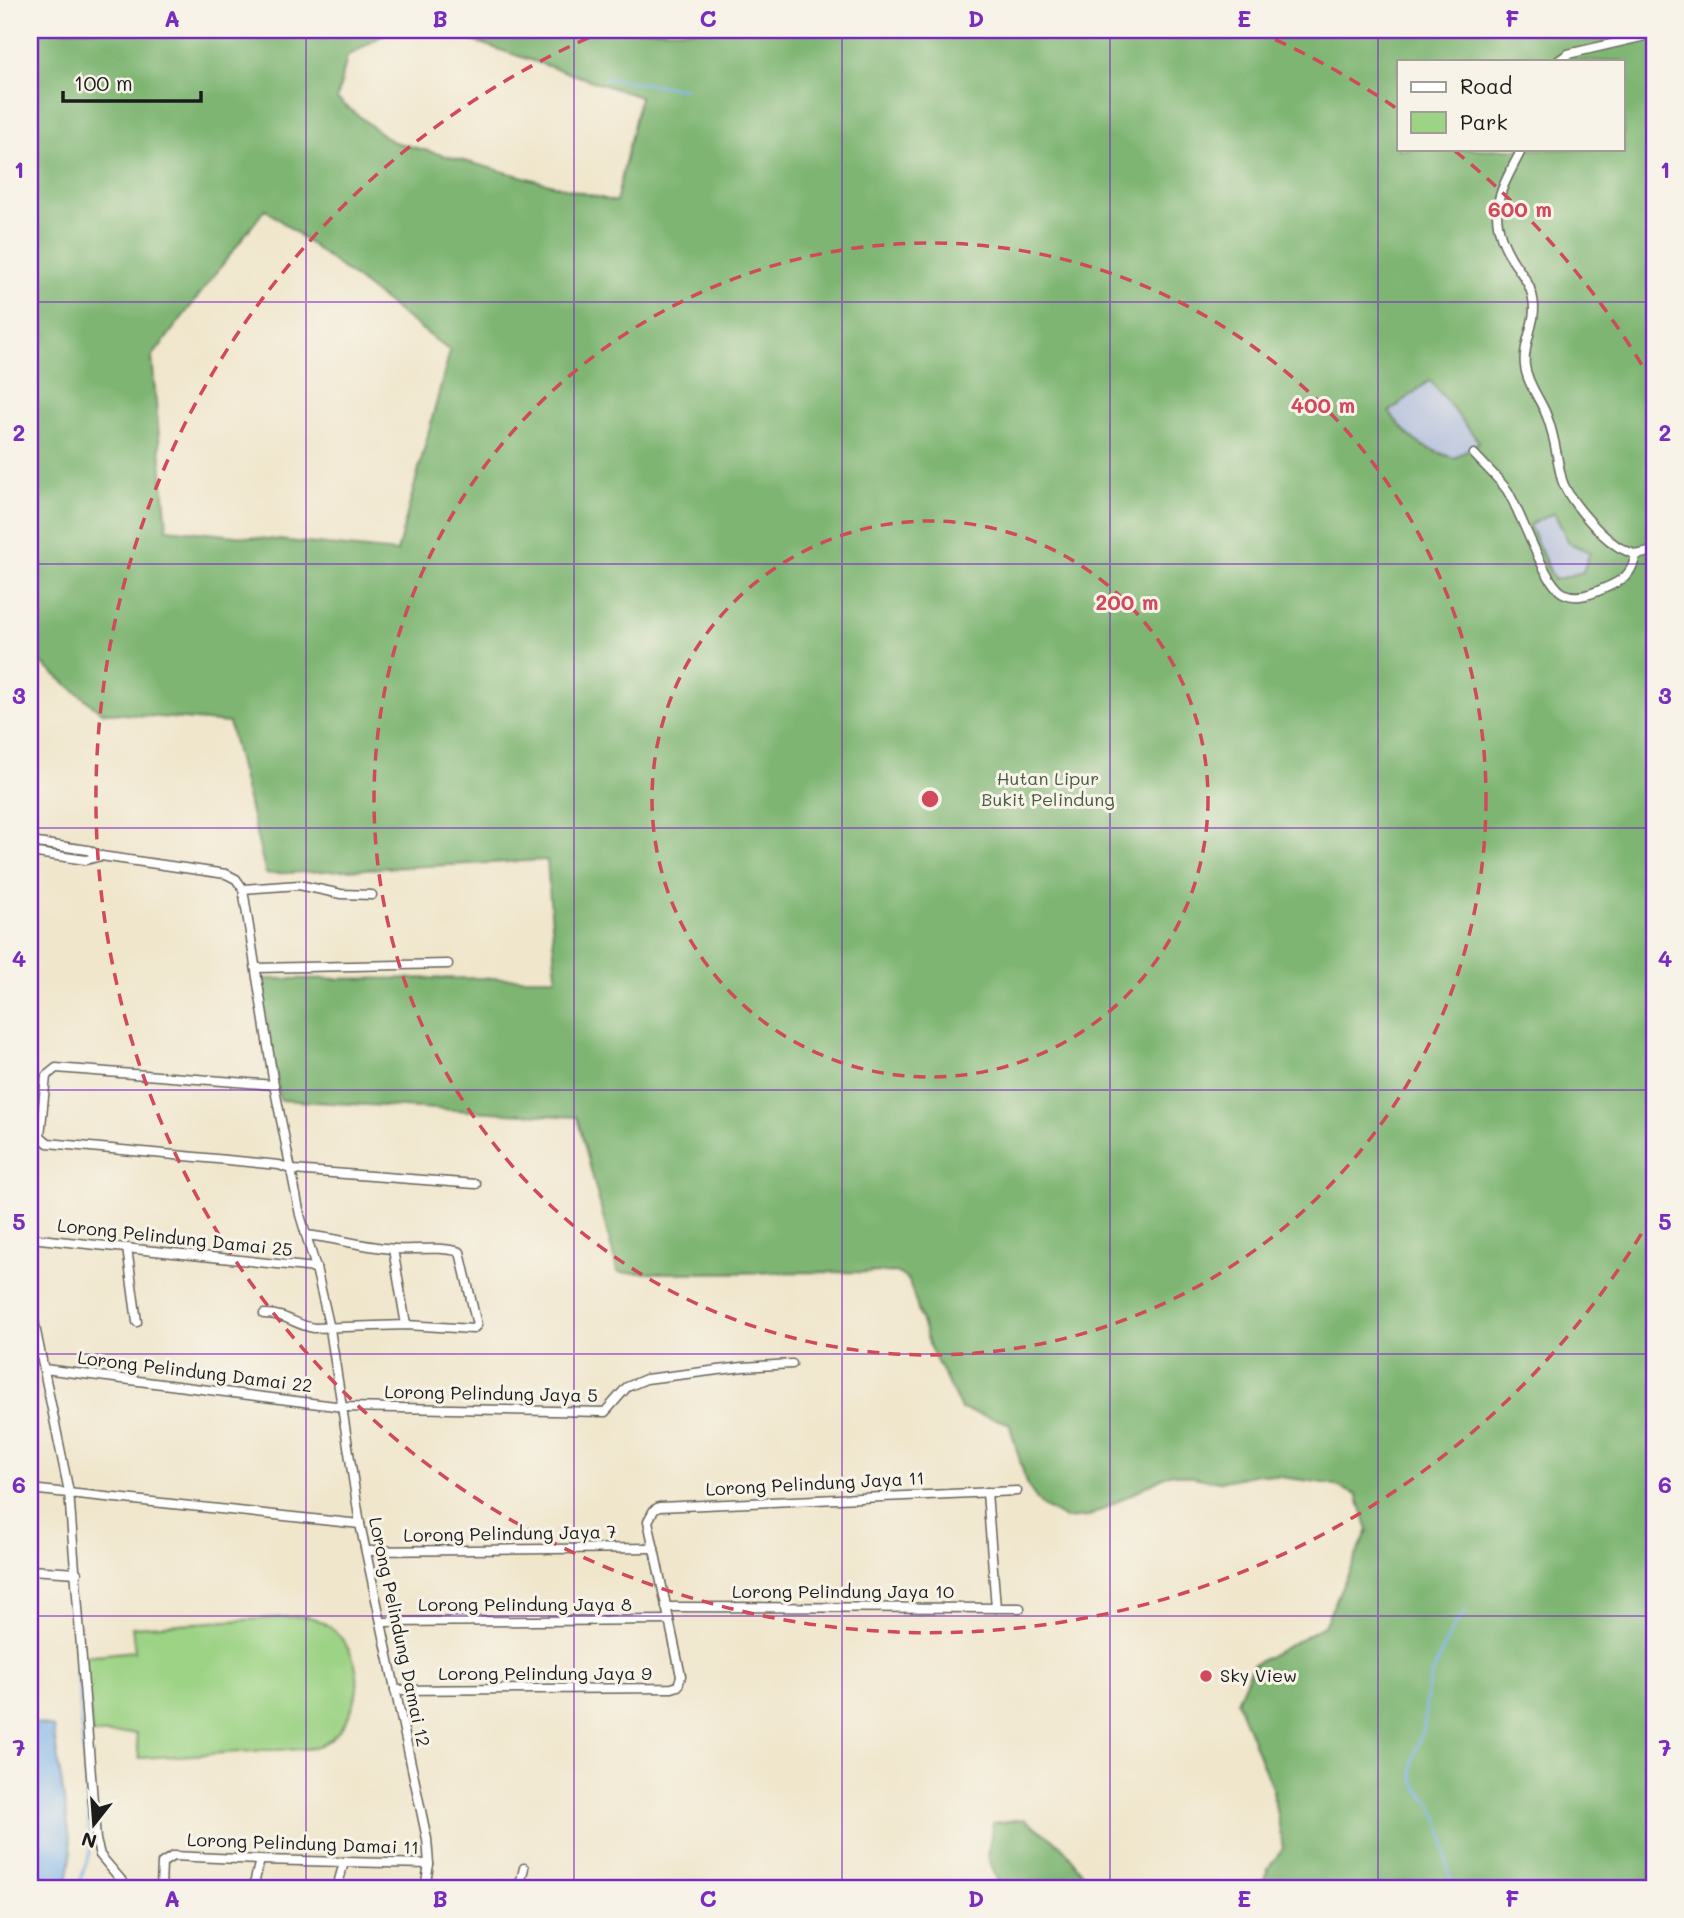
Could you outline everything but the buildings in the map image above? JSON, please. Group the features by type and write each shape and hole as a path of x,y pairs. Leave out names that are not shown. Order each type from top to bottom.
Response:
{"street":[{"path":"1559,60 1568,54 1654,34"},
{"path":"1521,150 1500,191 1496,212 1498,233 1533,296 1531,325 1524,349 1525,370 1555,439 1561,479 1587,517 1617,546 1636,555 1654,551"},
{"path":"1474,454 1508,491 1550,580 1561,592 1574,597 1596,592 1625,579 1636,555"},
{"path":"30,842 88,850 101,856 226,874 236,879 243,890 299,885 341,894 372,895"},
{"path":"30,852 86,860 101,856"},
{"name":"Lorong Pelindung Damai 12","path":"243,890 274,1085 300,1215 330,1329 360,1524 427,1839 429,1864 425,1888"},
{"path":"256,968 448,964"},
{"path":"274,1085 56,1069 48,1072 46,1076 40,1136 48,1143 279,1165 293,1170 476,1184"},
{"path":"264,1314 282,1315 308,1328 406,1325 476,1327 478,1321 460,1252 393,1249 306,1235"},
{"name":"Lorong Pelindung Damai 25","path":"30,1238 316,1268"},
{"path":"127,1248 137,1322"},
{"path":"393,1249 406,1325"},
{"path":"30,1302 69,1492 96,1840 100,1855 128,1888"},
{"name":"Lorong Pelindung Jaya 5","path":"343,1407 605,1412 627,1387 646,1379 792,1364"},
{"name":"Lorong Pelindung Damai 22","path":"44,1369 343,1407"},
{"path":"30,1489 360,1524"},
{"name":"Lorong Pelindung Jaya 11","path":"654,1548 649,1521 654,1510 659,1507 1017,1491"},
{"path":"987,1492 996,1608"},
{"name":"Lorong Pelindung Jaya 7","path":"366,1551 654,1548"},
{"name":"Lorong Pelindung Jaya 9","path":"395,1690 678,1686 681,1676 654,1548"},
{"path":"30,1570 77,1573"},
{"name":"Lorong Pelindung Jaya 10","path":"666,1607 1020,1608"},
{"name":"Lorong Pelindung Jaya 8","path":"381,1622 669,1620"},
{"name":"Lorong Pelindung Damai 11","path":"161,1888 162,1863 168,1857 429,1864"},
{"path":"253,1888 260,1860"},
{"path":"337,1888 344,1862"},
{"path":"519,1888 524,1868"}],"shaded area":[{"path":"1431,380 1479,443 1455,458 1425,449 1407,434 1389,412"},
{"path":"1553,513 1569,543 1590,552 1583,572 1555,580 1529,524"}],"green space":[{"name":"Hutan Lipur Bukit Pelindung","path":"30,30 391,30 347,57 337,99 391,141 616,202 640,97 441,30 1654,30 1654,1888 1260,1888 1268,1869 1283,1848 1272,1788 1237,1701 1253,1665 1324,1626 1368,1530 1357,1495 1332,1484 1258,1474 1219,1482 1171,1473 1088,1517 1065,1519 1041,1505 1027,1485 1009,1423 961,1409 931,1350 909,1281 897,1272 618,1273 577,1117 280,1100 260,979 556,978 547,860 266,874 229,723 101,712 30,654","holes":["265,209 450,351 397,552 167,529 152,357","1430,380 1479,442 1455,458 1424,447 1404,430 1389,412","1554,513 1569,543 1590,552 1583,572 1554,580 1529,525"]},
{"path":"306,1616 323,1622 336,1632 350,1653 357,1673 351,1711 337,1733 327,1741 305,1749 139,1758 136,1733 92,1734 84,1656 135,1651 132,1627"},
{"path":"1024,1819 1062,1846 1094,1888 1000,1888 988,1856 993,1823"}],"water":[{"path":"30,1722 53,1727 72,1851 66,1888 30,1888"}],"waterway":[{"path":"604,78 685,89"},
{"path":"71,1579 90,1851 78,1888"},
{"path":"1453,1888 1438,1818 1413,1779 1412,1768 1424,1727 1427,1694 1438,1659 1466,1611"}],"place":[{"name":"Sky View","path":"1206,1676"}]}
